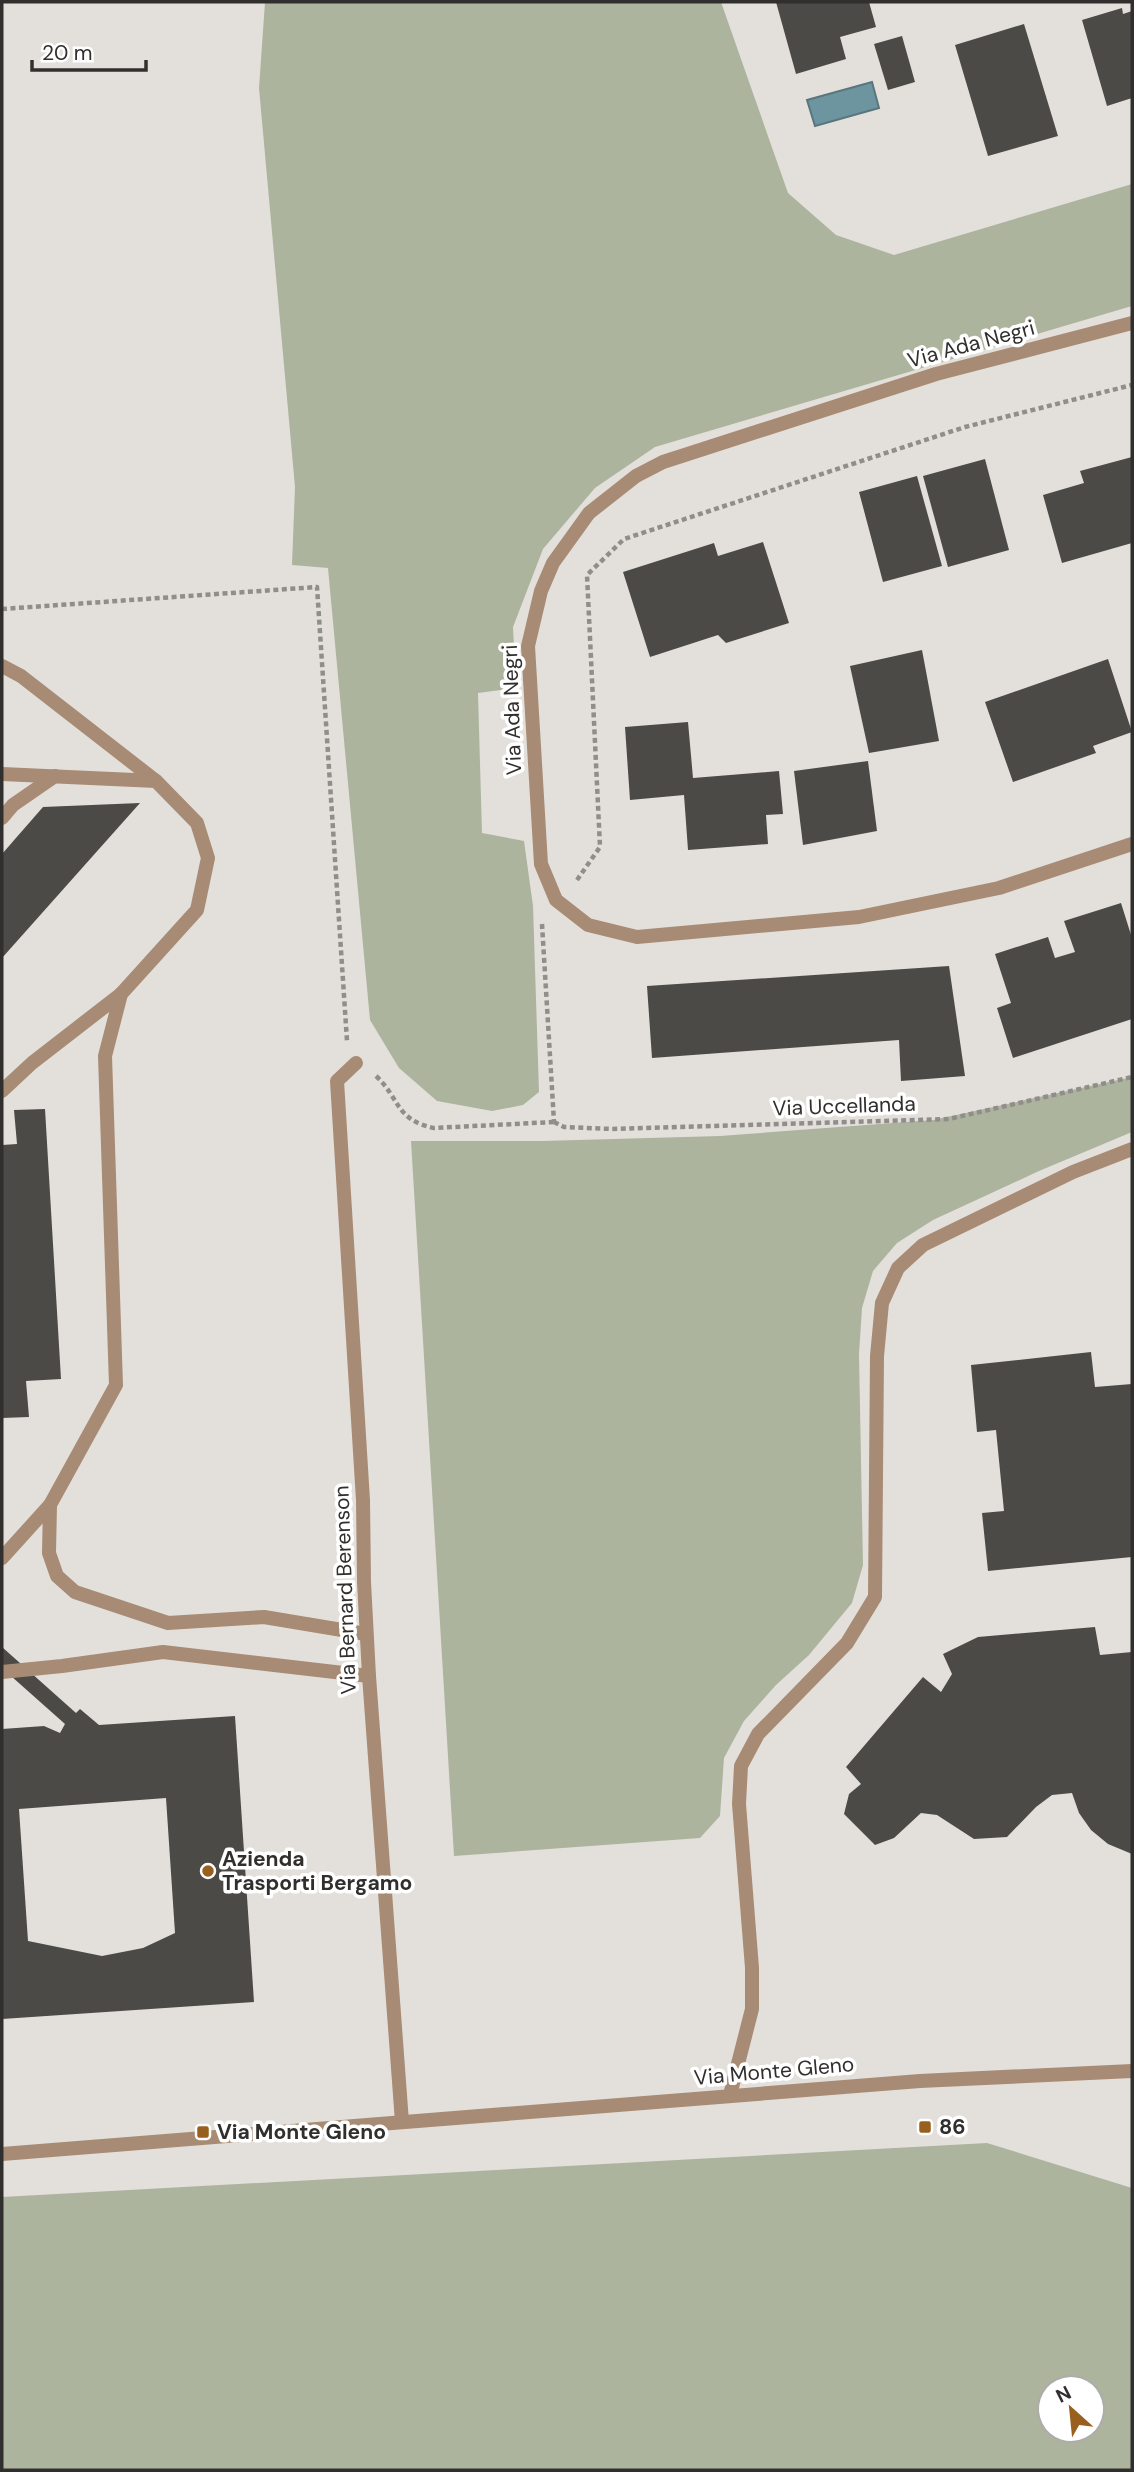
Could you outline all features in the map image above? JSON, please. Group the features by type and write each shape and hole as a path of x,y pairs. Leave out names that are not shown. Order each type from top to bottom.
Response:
{"street":[{"name":"Via Ada Negri","path":"1132,323 936,374 663,462 636,476 589,513 553,563 541,591 528,646 541,864 556,900 588,925 638,937 859,917 999,888 1132,844"},
{"path":"2,666 21,676 156,781 197,823 208,858 197,910 121,994 32,1063 2,1091"},
{"path":"2,774 156,781"},
{"path":"2,818 13,805 55,776"},
{"path":"2,1558 50,1506 116,1385 105,1056 121,994"},
{"name":"Via Bernard Berenson","path":"356,1063 337,1082 363,1500 366,1634 402,2122"},
{"path":"730,2095 752,2009 752,1968 740,1804 741,1766 758,1734 847,1643 874,1597 877,1356 882,1303 898,1268 923,1245 1073,1172 1132,1149"},
{"path":"50,1506 49,1553 57,1576 75,1592 168,1623 264,1617 366,1634"},
{"path":"2,1672 163,1652 369,1676"},
{"name":"Via Monte Gleno","path":"2,2154 920,2081 1132,2071"}],"path":[{"path":"554,1122 542,919 556,900 572,886 600,847 587,575 624,539 965,427 1132,384"},
{"path":"2,609 317,587 346,1039 356,1063"},
{"name":"Via Uccellanda","path":"356,1063 383,1082 404,1115 418,1125 434,1128 554,1122 564,1127 612,1129 949,1119 1132,1077"}],"green space":[{"path":"265,2 721,2 788,193 836,235 894,255 1132,184 1132,306 655,447 595,488 543,549 513,627 516,688 478,693 482,833 524,841 533,906 539,1092 523,1105 492,1111 437,1101 399,1068 370,1020 328,568 292,565 295,487 259,88"},
{"path":"1132,1077 1132,1132 933,1220 897,1243 873,1271 862,1308 859,1354 863,1565 852,1603 809,1655 776,1685 744,1721 724,1758 720,1816 700,1838 454,1856 411,1141 542,1141 720,1136 933,1120"},
{"path":"987,2143 1132,2188 1132,2470 2,2470 2,2197"}],"water":[{"path":"872,82 879,108 815,126 807,100"}],"building":[{"path":"776,2 869,2 876,27 840,37 846,59 796,74"},
{"path":"1122,8 1123,14 1132,11 1132,98 1107,106 1082,20"},
{"path":"1024,24 1058,136 988,156 955,45"},
{"path":"902,36 915,82 888,90 874,44"},
{"path":"1132,457 1132,543 1062,563 1043,495 1084,483 1080,471"},
{"path":"985,459 1009,550 948,567 923,476"},
{"path":"917,476 942,566 883,582 859,492"},
{"path":"763,542 789,623 726,643 718,635 650,657 623,572 714,543 718,556"},
{"path":"922,650 939,741 869,753 850,666"},
{"path":"1108,659 1132,732 1093,746 1096,753 1013,782 985,702"},
{"path":"688,722 693,778 779,771 783,814 766,815 768,844 688,850 684,795 630,800 625,727"},
{"path":"868,761 877,831 803,845 794,771"},
{"path":"140,803 2,958 2,854 43,807"},
{"path":"1121,903 1132,938 1132,1019 1013,1058 997,1008 1011,1003 995,954 1048,937 1055,958 1075,952 1064,921"},
{"path":"949,966 965,1076 901,1081 899,1040 652,1058 647,986"},
{"path":"45,1109 61,1379 26,1381 29,1417 2,1418 2,1145 17,1144 14,1110"},
{"path":"1091,1352 1095,1387 1132,1384 1132,1557 988,1571 982,1513 1004,1511 996,1430 977,1432 971,1365"},
{"path":"1095,1627 1100,1655 1132,1652 1132,1854 1108,1844 1091,1830 1079,1813 1072,1793 1052,1795 1036,1807 1007,1837 974,1839 937,1815 921,1813 894,1838 875,1845 844,1814 849,1794 861,1784 846,1767 923,1677 941,1692 952,1674 943,1654 978,1637"},
{"name":"Azienda Trasporti Bergamo","path":"2,1647 76,1713 80,1709 99,1725 235,1716 254,2002 2,2019 2,1729 44,1726 60,1733 65,1724 2,1668","holes":["166,1798 175,1933 143,1948 102,1956 28,1941 19,1809"]}],"place":[{"name":"Azienda Trasporti Bergamo","path":"208,1871"},
{"name":"86","path":"925,2127"},
{"name":"Via Monte Gleno","path":"203,2132"}]}
